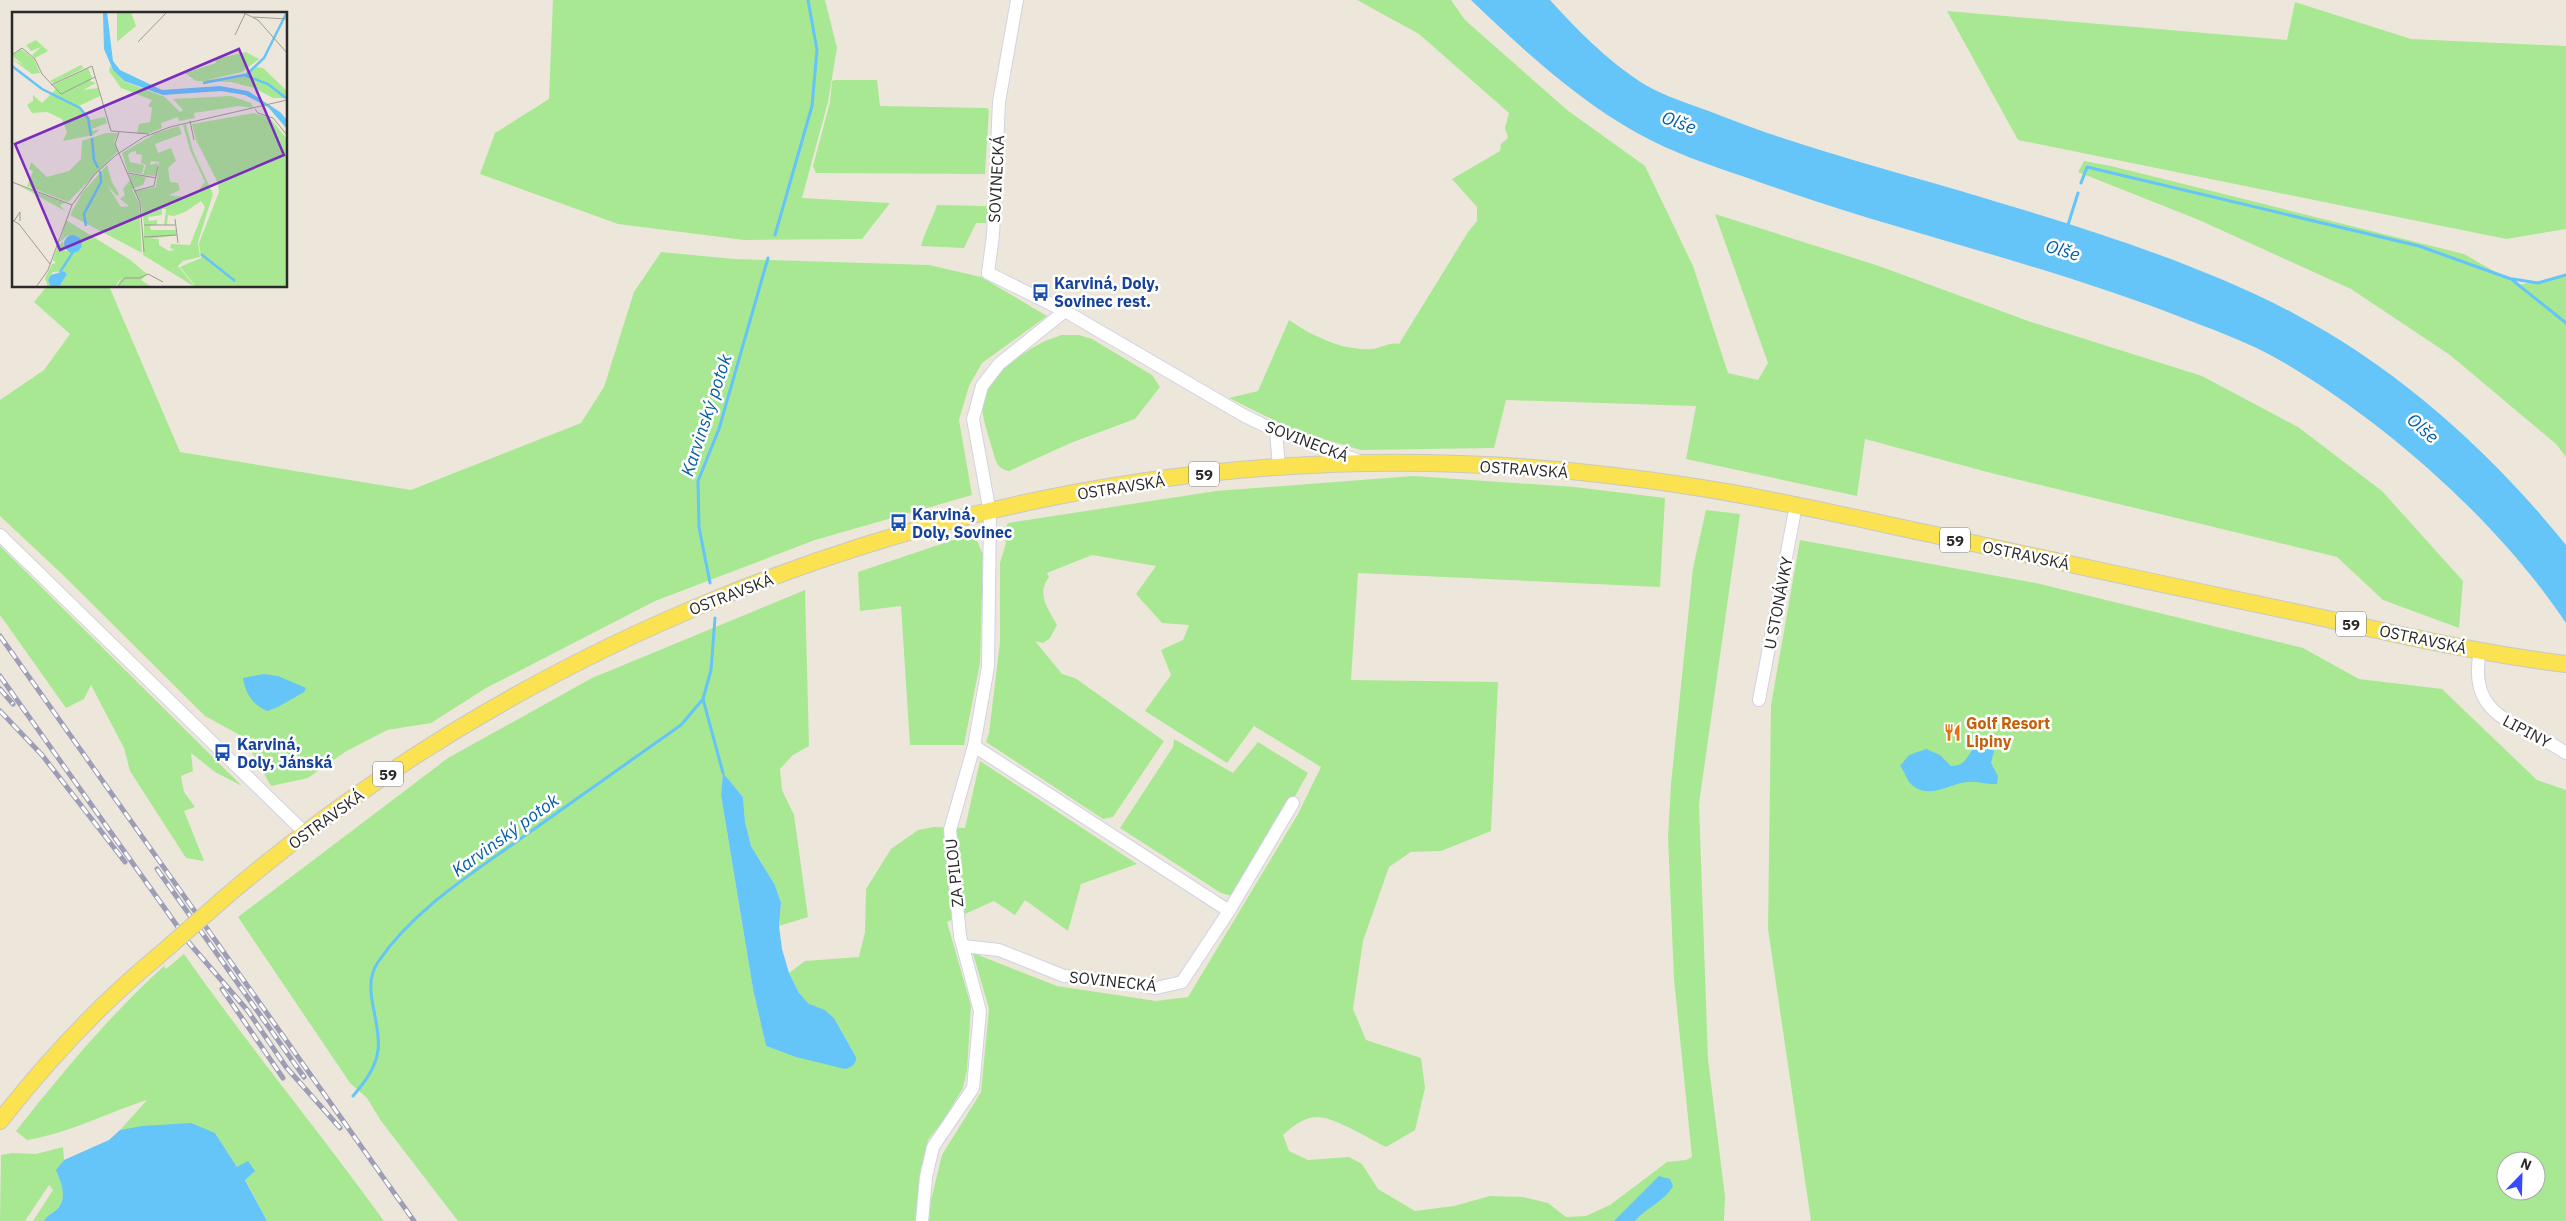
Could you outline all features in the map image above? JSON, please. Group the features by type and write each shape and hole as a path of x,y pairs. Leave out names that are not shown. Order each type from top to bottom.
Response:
{"main road":[{"name":"OSTRAVSKÁ","path":"0,1120 26,1088 84,1025 229,894 305,833 390,773 453,732 642,631 729,593 889,538 1075,494 1164,480 1279,467 1368,463 1546,470 1631,478 1772,500 2480,651 2566,664"}],"street":[{"name":"SOVINECKÁ","path":"1017,0 999,102 993,235 988,273 1065,311 1243,415 1276,431 1368,463"},
{"path":"990,513 973,419 982,386 999,364 1065,311"},
{"path":"1276,431 1279,467"},
{"name":"U STONÁVKY","path":"1760,700 1796,505"},
{"name":"ZA PILOU","path":"922,1221 926,1177 933,1147 973,1088 980,1011 963,946 950,830 974,746 988,666 990,513"},
{"path":"0,535 305,833"},
{"name":"LIPINY","path":"2480,651 2477,667 2478,686 2483,700 2502,719 2550,742 2566,754"},
{"path":"974,746 1229,911"},
{"name":"SOVINECKÁ","path":"963,946 999,950 1064,976 1111,980 1156,988 1182,982 1229,911 1293,803"}],"green space":[{"path":"553,0 825,0 837,48 828,102 802,198 890,203 862,239 744,240 618,224 480,174 495,133 549,99"},
{"path":"1357,0 1451,0 1465,20 1567,110 1645,166 1693,266 1728,373 1758,380 1768,363 1715,214 1879,266 2031,322 2202,376 2298,427 2382,491 2463,581 2459,628 2383,600 2337,557 1991,473 1865,439 1857,496 1686,459 1696,406 1506,400 1494,448 1361,450 1296,431 1229,398 1258,391 1289,320 1318,337 1350,348 1372,349 1399,344 1468,232 1477,221 1477,207 1452,179 1500,151 1501,144 1508,138 1505,128 1509,113 1419,34"},
{"path":"2295,2 2411,39 2566,46 2566,229 2506,239 2018,140 1947,11 2287,40"},
{"path":"877,80 880,106 987,108 989,110 985,174 816,173 813,166 830,102 832,81"},
{"path":"2084,161 2111,166 2464,254 2518,285 2566,276 2566,457 2556,444 2450,355 2351,289 2199,220 2078,172"},
{"path":"937,205 988,206 986,223 976,223 964,248 921,246"},
{"path":"661,252 734,259 929,265 981,277 1047,316 982,363 969,386 959,420 972,495 815,540 655,601 486,688 431,723 387,730 345,752 308,778 271,786 251,751 238,734 205,716 62,574 0,516 0,400 44,370 70,334 34,302 45,288 110,288 180,452 411,490 581,423 604,387 634,292"},
{"path":"1061,335 1079,335 1092,339 1152,375 1160,387 1135,419 1073,442 1009,471 1004,470 996,461 986,429 982,408 984,393 988,384 996,375 1015,359 1043,342"},
{"path":"1413,476 1575,487 1665,498 1660,587 1358,573 1351,680 1498,682 1491,831 1441,851 1411,852 1389,867 1363,941 1353,1009 1366,1040 1421,1058 1425,1088 1415,1130 1386,1147 1333,1121 1312,1117 1298,1123 1283,1135 1289,1151 1308,1160 1349,1157 1362,1164 1378,1189 1415,1211 1454,1206 1490,1196 1523,1197 1548,1203 1566,1217 1586,1216 1610,1205 1667,1162 1686,1160 1692,1157 1674,979 1668,837 1671,784 1693,568 1706,510 1740,514 1699,804 1708,1059 1725,1197 1724,1221 929,1221 931,1200 942,1155 981,1092 989,1009 973,953 1057,986 1156,1001 1188,997 1298,814 1321,767 1254,726 1227,763 1145,711 1171,675 1161,650 1183,640 1189,625 1162,623 1136,594 1156,566 1092,555 1047,573 1049,577 1045,583 1043,595 1057,625 1050,638 1043,643 1035,641 1062,674 1075,678 1164,741 1113,817 1103,819 986,742 989,733 1000,642 1000,563 1006,543 1003,533 1008,523 1216,491"},
{"path":"974,533 983,555 980,663 964,745 910,745 901,606 860,611 858,572"},
{"path":"1800,540 2036,583 2303,648 2359,679 2442,689 2537,780 2566,790 2566,1221 1811,1221 1768,929 1771,705"},
{"path":"0,546 242,786 215,772 191,753 193,771 181,776 184,792 195,807 184,811 204,861 186,858 130,771 124,748 91,685 84,699 66,708 0,615"},
{"path":"805,590 809,746 793,755 780,769 782,790 794,815 808,917 779,926 781,903 775,885 751,846 745,822 743,797 723,774 721,795 753,989 766,1046 807,1059 838,1066 849,1068 855,1063 856,1057 834,1018 825,1010 809,1005 799,993 789,973 805,961 859,957 865,932 866,889 891,849 918,830 934,827 965,828 980,761 1137,864 1081,884 1068,931 1025,900 1015,915 994,901 947,922 971,1006 967,1070 963,1088 943,1121 928,1140 921,1170 915,1221 458,1221 381,1121 367,1098 350,1083 238,917 448,758 592,678"},
{"path":"1174,739 1233,773 1258,742 1308,773 1261,857 1232,896 1221,893 1120,828 1173,747"},
{"path":"184,954 384,1221 267,1221 245,1179 255,1170 237,1167 215,1133 163,1125 120,1130 147,1100 73,1128 43,1137 27,1140 16,1131 105,1025 164,966 166,969"},
{"path":"63,1147 64,1160 57,1170 63,1198 57,1209 44,1221 33,1221 53,1190 49,1185 25,1221 0,1221 1,1155 12,1153 36,1154"}],"water":[{"name":"Olše","path":"1471,0 1550,0 1605,55 1642,83 1660,92 1784,139 1951,188 2142,248 2257,295 2332,335 2406,386 2475,445 2507,477 2566,545 2566,623 2509,549 2440,480 2365,417 2327,390 2276,358 2226,335 2117,294 2045,270 1822,203 1704,163 1663,146 1637,133 1592,104 1550,72"},
{"path":"264,674 278,676 306,688 304,692 267,711 251,698 243,678"},
{"path":"1985,743 1994,751 1991,763 1998,776 1997,784 1967,782 1939,790 1926,791 1912,785 1900,766 1909,755 1926,749 1940,755 1951,766 1956,766 1966,760 1975,746"},
{"path":"723,773 743,797 745,822 751,846 775,885 781,903 779,926 782,949 789,973 799,993 809,1004 825,1010 834,1018 856,1057 855,1064 849,1068 845,1069 796,1057 766,1046 753,989 721,795"},
{"path":"191,1123 215,1133 237,1167 248,1161 255,1171 245,1180 267,1221 44,1221 57,1209 63,1198 60,1179 56,1170 64,1160 109,1140 120,1130 142,1126"},
{"path":"1659,1176 1670,1179 1673,1186 1666,1196 1635,1221 1614,1221"}],"waterway":[{"name":"Karvinský potok","path":"775,235 812,106 817,50 808,0"},
{"path":"2081,183 2087,167 2419,246 2511,279 2566,323"},
{"path":"2067,228 2078,193"},
{"name":"Karvinský potok","path":"710,583 699,527 698,481 719,429 768,258"},
{"path":"2513,279 2538,283 2566,275"},
{"name":"Karvinský potok","path":"353,1096 369,1075 377,1057 378,1039 371,983 373,972 378,962 392,943 443,894 681,725 703,699 711,670 715,618"},
{"path":"703,699 723,773"}],"railway":[{"path":"0,636 414,1221"},
{"path":"0,676 190,944 248,1011 286,1067 340,1128"},
{"path":"0,689 13,704"},
{"path":"0,711 42,755 125,862"},
{"path":"157,869 304,1077"},
{"path":"222,989 283,1078"}],"place":[{"name":"Karviná, Doly, Sovinec rest.","path":"1040,292"},
{"name":"Karviná, Doly, Sovinec","path":"898,523"},
{"name":"Golf Resort Lipiny","path":"1952,732"},
{"name":"Karviná, Doly, Jánská","path":"223,753"}]}
